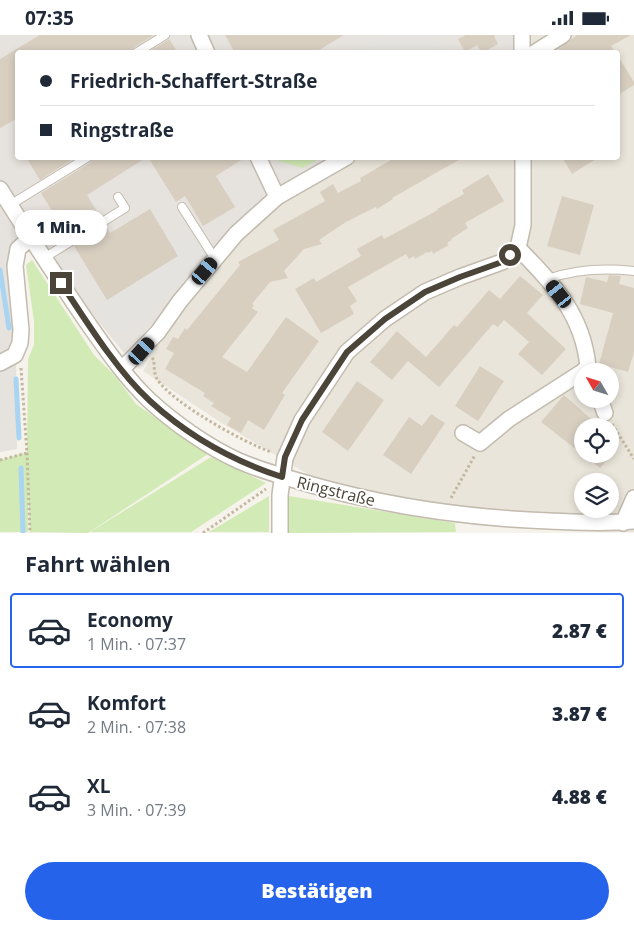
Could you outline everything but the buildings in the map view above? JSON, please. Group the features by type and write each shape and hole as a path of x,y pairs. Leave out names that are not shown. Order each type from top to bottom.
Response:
{"street":[{"path":"199,35 206,50"},
{"path":"522,35 522,50"},
{"path":"539,50 563,35"},
{"path":"259,160 277,197"},
{"path":"122,369 142,351 180,301 236,234 277,197 342,160"},
{"path":"280,533 280,495 285,457 302,420 347,352 385,319 425,292 502,262 518,249 523,225 523,160"},
{"name":"Ringstraße","path":"0,189 30,238 122,369 150,401 206,443 238,461 282,477 408,508 513,520 625,525"},
{"path":"0,363 15,355 20,343 21,330 16,266 18,249 30,238"},
{"path":"518,249 548,279 571,309 586,352 586,363"},
{"path":"463,433 480,443 508,419 574,378"},
{"path":"625,525 634,498"}],"lane":[{"path":"141,50 165,35"},
{"path":"10,205 83,160"},
{"path":"44,258 125,208 118,197"},
{"path":"182,207 216,259"},
{"path":"548,279 585,270 613,269 634,271"}],"path":[{"path":"142,351 154,360 156,377 169,393 206,419 262,449 285,457"},
{"path":"15,355 22,370 30,533"},
{"path":"603,408 634,459"},
{"path":"445,513 451,497 471,464 480,443"},
{"path":"0,460 27,453"},
{"path":"203,533 282,477"}],"shaded area":[{"path":"0,35 525,35 531,48 528,50 15,50 15,160 341,160 277,197 124,353 30,238 15,266 17,449 0,452"},
{"path":"389,35 445,35 437,39 443,50 363,50"},
{"path":"526,35 634,35 634,532 455,523 356,503 220,422 143,371 194,284 277,197 341,160 620,160 620,50 528,50 531,48"},
{"path":"191,233 207,255 168,297 138,321 123,332 112,330 102,318 96,306 178,256 172,246"}],"green space":[{"path":"276,160 317,160 302,168"},
{"path":"32,260 94,355 116,377 136,404 208,454 88,533 30,532 28,484 28,532 0,532 0,460 27,452 28,359 34,345 34,321 26,265"},
{"path":"211,457 266,483 191,532 90,532"},
{"path":"269,496 269,532 209,532"},
{"path":"289,496 455,523 456,532 287,533"}],"waterway":[{"path":"0,270 9,328"},
{"path":"16,379 19,438"},
{"path":"21,468 23,533"}],"route":[{"path":"61,283 108,351 150,401 206,443 238,461 282,477 285,457 302,420 347,352 385,319 425,292 502,262 510,255"}]}
